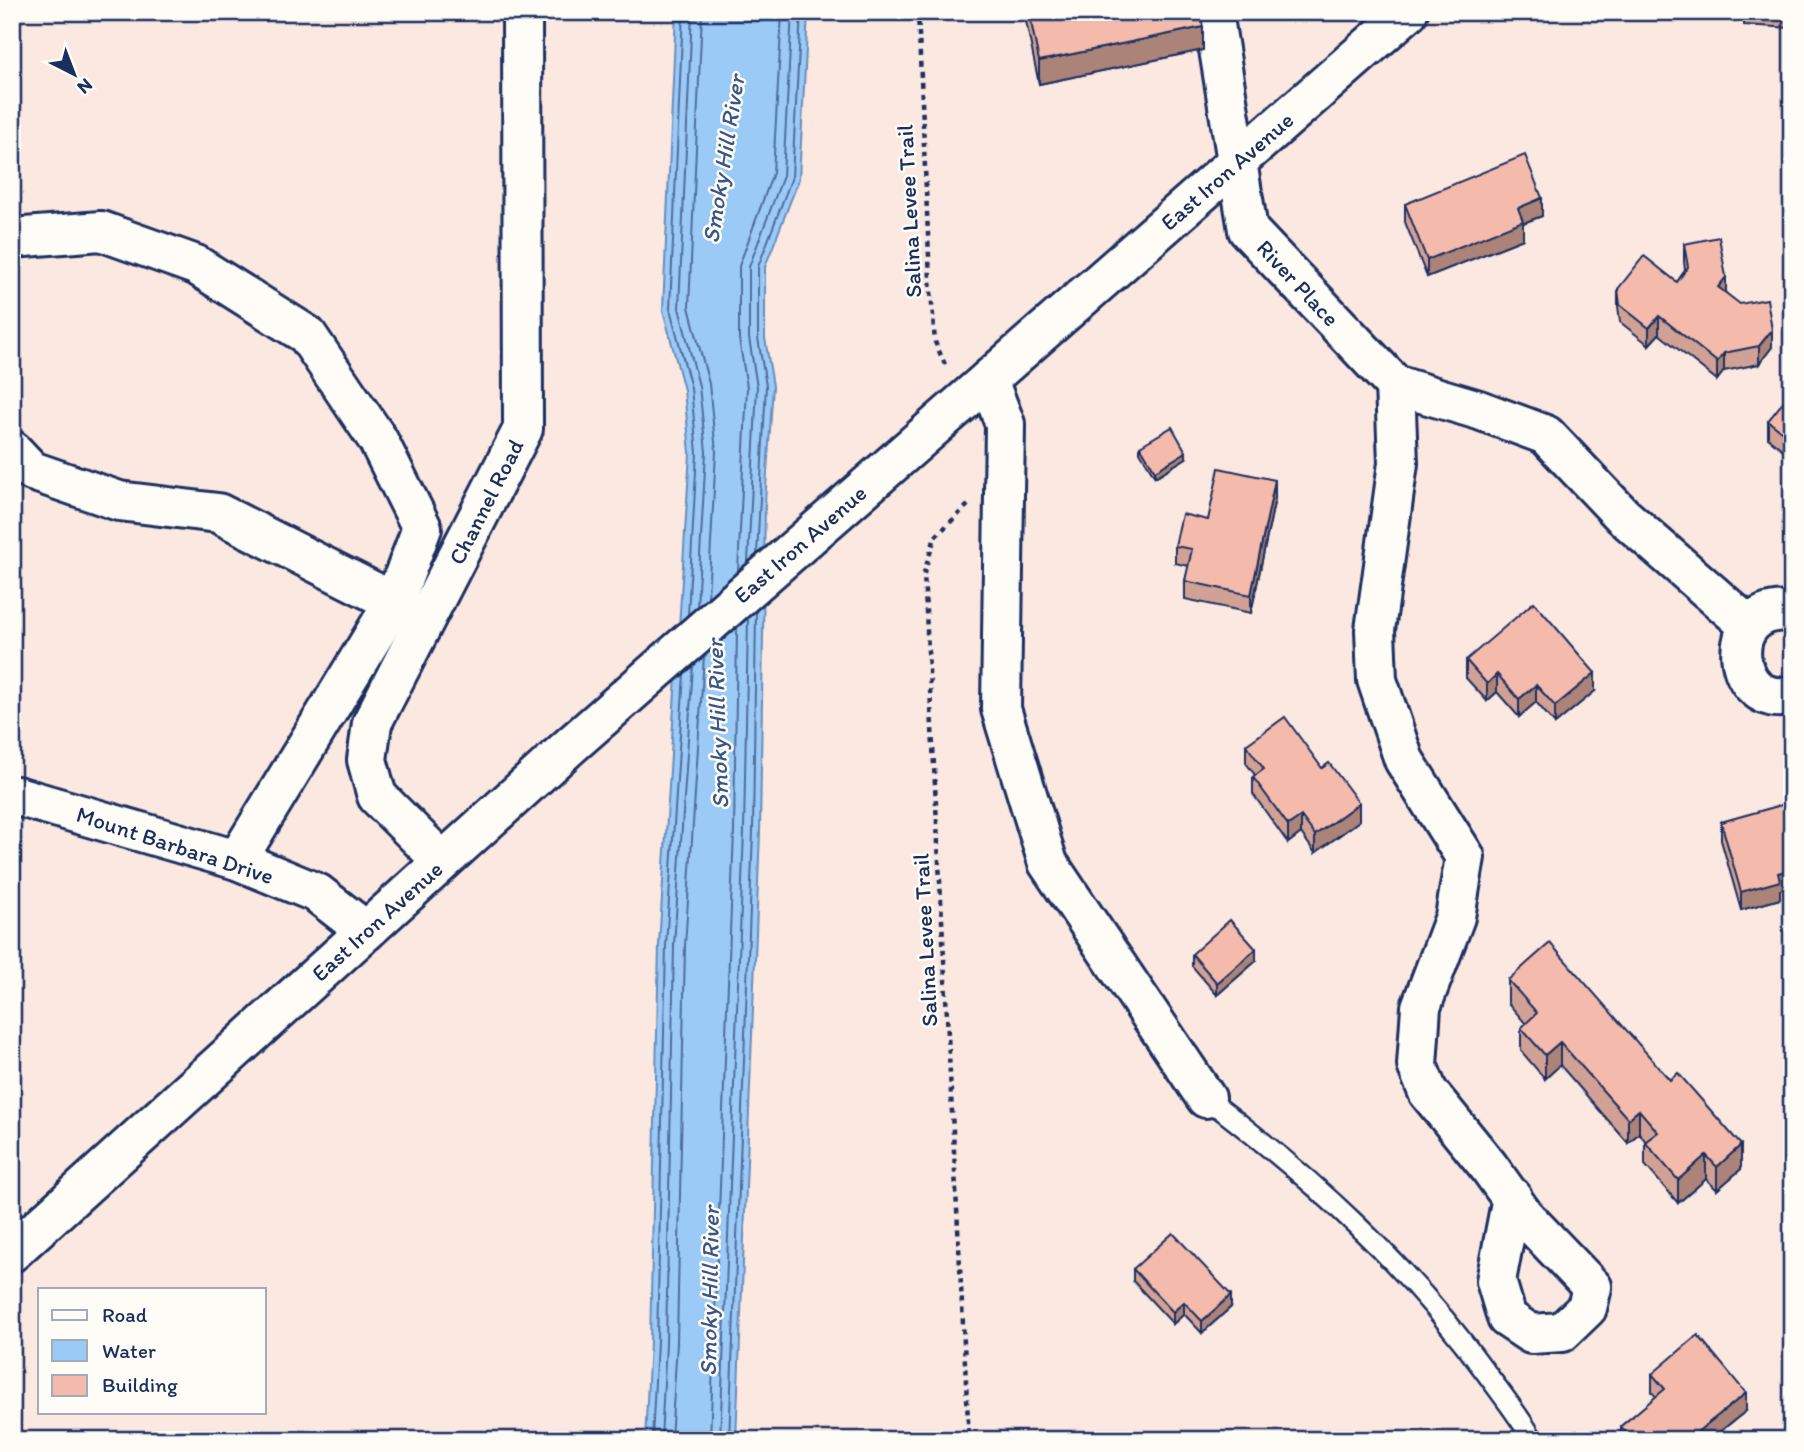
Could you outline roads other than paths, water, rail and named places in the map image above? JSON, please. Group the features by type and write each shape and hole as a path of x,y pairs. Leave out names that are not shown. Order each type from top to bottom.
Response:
{"street":[{"name":"Channel Road","path":"442,861 377,796 367,760 372,723 523,429 522,12"},
{"name":"River Place","path":"1213,12 1248,230 1395,385"},
{"name":"East Iron Avenue","path":"12,1252 570,746 1408,12"},
{"path":"12,239 101,231 197,265 307,335 377,440 422,528 394,602 237,860"},
{"path":"1512,1198 1428,1092 1417,1065 1421,1007 1455,917 1465,857 1404,760 1377,680 1375,630 1398,463 1395,385 1479,410 1546,435 1623,516 1749,626"},
{"path":"975,391 1005,424 1001,709 1048,863 1206,1098"},
{"path":"12,450 32,471 119,501 218,513 394,602"},
{"path":"1792,612 1779,610 1762,615 1749,626 1741,641 1739,658 1744,674 1755,687 1769,695 1792,695"},
{"name":"Mount Barbara Drive","path":"12,798 18,796 237,860 317,893 366,931"}],"lane":[{"path":"1206,1098 1298,1171 1405,1271 1456,1331 1533,1440"}],"water":[{"name":"Smoky Hill River","path":"676,12 808,12 799,179 765,267 765,338 773,386 765,502 760,832 736,1440 645,1440 650,1342 659,945 690,453 684,390 663,310"}]}
